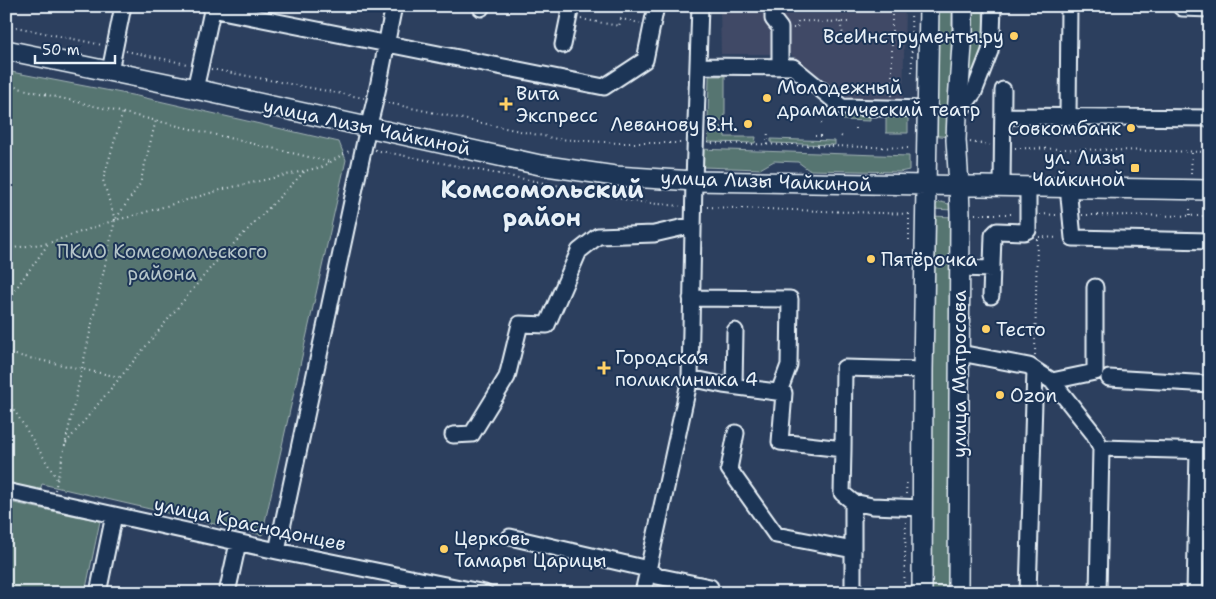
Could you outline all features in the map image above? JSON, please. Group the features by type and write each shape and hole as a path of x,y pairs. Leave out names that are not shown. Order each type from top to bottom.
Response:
{"main road":[{"name":"улица Матросова","path":"922,593 925,185 929,6"},
{"name":"улица Матросова","path":"958,593 960,186 956,115 963,32 963,6"},
{"name":"улица Лизы Чайкиной","path":"6,50 195,89 540,165 615,176 694,181 1210,190"}],"street":[{"path":"110,71 123,6"},
{"path":"277,551 363,148 376,100 394,6"},
{"path":"195,89 212,8 604,87 645,60 656,6"},
{"path":"643,593 690,378 693,207 700,6"},
{"path":"773,6 773,19 780,28 780,66"},
{"path":"956,115 974,92 990,51 993,6"},
{"path":"1068,117 1069,6"},
{"path":"1180,6 1182,8 1210,9"},
{"path":"562,46 570,11"},
{"path":"698,66 793,66 842,107 927,109"},
{"path":"1002,186 1003,90"},
{"path":"1003,116 1210,118"},
{"path":"992,296 993,235 997,232 1024,232 1028,230 1028,186"},
{"path":"1068,187 1073,238 1210,241"},
{"path":"453,435 472,434 507,377 520,324 547,325 579,251 598,236 654,234 693,225"},
{"path":"960,268 992,269"},
{"path":"1052,381 1095,372 1095,287"},
{"path":"691,298 790,299 789,365 779,392"},
{"path":"734,386 735,331"},
{"path":"960,353 1029,366 1052,381 1094,434 1101,448 1098,593"},
{"path":"923,370 844,368 842,493 853,502 872,506 923,508"},
{"path":"1028,593 1035,370"},
{"path":"690,378 784,393 780,442 843,449"},
{"path":"1109,378 1210,384"},
{"path":"736,433 729,469 776,535 853,550"},
{"path":"1101,448 1204,451 1195,593"},
{"name":"улица Краснодонцев","path":"6,491 277,551 412,586 486,593"},
{"path":"853,502 853,593"},
{"path":"98,593 114,514"},
{"path":"510,537 648,569 657,576 710,587"},
{"path":"227,593 238,543"}],"path":[{"path":"892,6 892,108"},
{"path":"570,11 619,26 621,19 652,26"},
{"path":"780,28 797,28 798,21 848,22"},
{"path":"840,22 843,35"},
{"path":"6,85 330,162"},
{"path":"115,220 104,180 123,112"},
{"path":"6,397 57,479 115,220 140,184 156,120"},
{"path":"821,123 824,126"},
{"path":"768,131 768,144"},
{"path":"815,136 821,136"},
{"path":"752,144 911,148 911,143"},
{"path":"6,249 49,243 115,220 130,218 224,188 322,167 355,147 637,202 693,207"},
{"path":"1191,176 1192,152"},
{"path":"65,444 212,266 305,171"},
{"path":"1190,203 1190,216"},
{"path":"1035,370 1037,237 1073,238"},
{"path":"6,302 49,243"},
{"path":"6,353 119,377"},
{"path":"904,593 905,529"}],"shaded area":[{"path":"721,6 905,6 903,104 854,103 790,54 721,54"}],"green space":[{"path":"934,6 952,6 949,137 932,135"},
{"path":"970,6 983,6 984,49 972,86 962,84"},
{"name":"ПКиО Комсомольского района","path":"6,71 137,96 339,142 346,160 262,535 42,484 39,493 6,485"},
{"path":"709,76 725,76 725,121 708,121"},
{"path":"843,115 870,115 870,121 843,120"},
{"path":"886,115 908,116 908,133 886,133"},
{"path":"709,127 725,127 725,137 756,137 755,143 708,142"},
{"path":"771,139 835,141 835,145 771,143"},
{"path":"697,149 909,156 909,170 900,172 809,170 798,162 774,161 760,169 703,167 697,160"},
{"path":"941,202 949,204 954,210 932,209"},
{"path":"932,216 954,217 950,593 928,593"},
{"path":"9,502 100,521 85,593 6,593 6,515"}],"place":[{"name":"ВсеИнструменты.ру","path":"1014,36"},
{"name":"Молодежный драматический театр","path":"767,98"},
{"name":"Вита Экспресс","path":"506,104"},
{"name":"Леванову В.Н.","path":"748,124"},
{"name":"Совкомбанк","path":"1131,128"},
{"name":"ул. Лизы Чайкиной","path":"1135,168"},
{"name":"Пятёрочка","path":"871,259"},
{"name":"Тесто","path":"986,329"},
{"name":"Городская поликлиника 4","path":"604,368"},
{"name":"Ozon","path":"1000,395"},
{"name":"Церковь Тамары Царицы","path":"444,549"}],"district":[{"name":"Комсомольский район","path":"542,204"}]}
